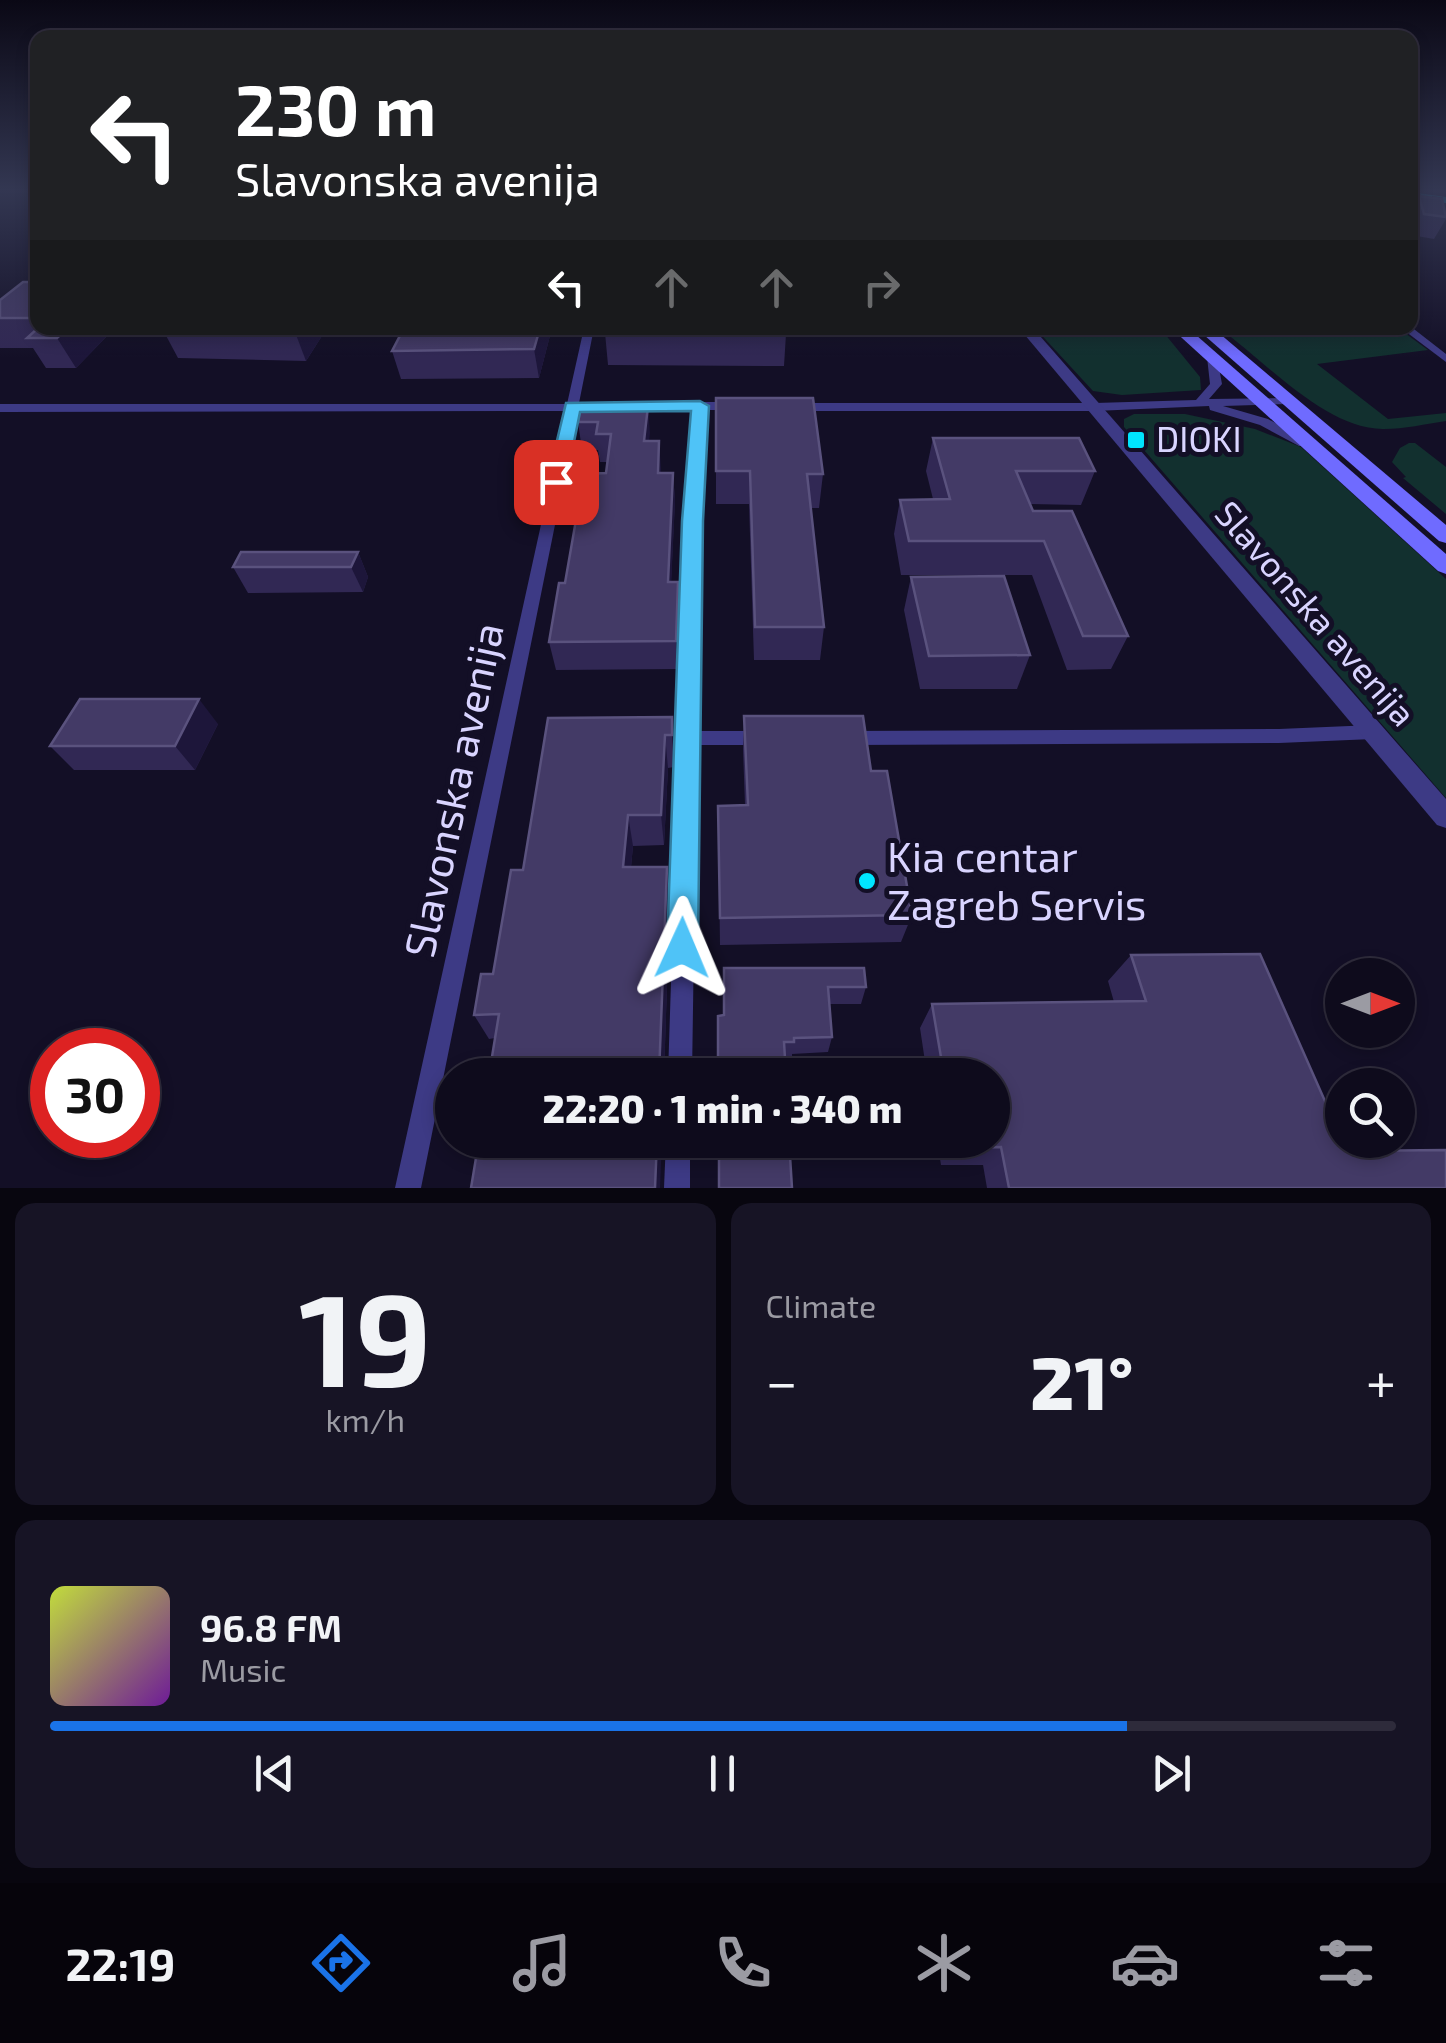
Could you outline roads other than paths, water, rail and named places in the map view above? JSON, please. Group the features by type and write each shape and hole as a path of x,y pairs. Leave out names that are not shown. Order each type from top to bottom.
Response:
{"main road":[{"path":"1187,335 1446,566"},
{"path":"1212,335 1446,536"}],"street":[{"name":"Slavonska avenija","path":"408,1188 587,335"},
{"name":"Slavonska avenija","path":"1032,335 1446,817"},
{"path":"1415,335 1446,359"},
{"path":"1200,403 1216,384 1212,357"},
{"path":"780,406 1095,407 1287,400"},
{"path":"1200,403 1264,422 1315,450"},
{"path":"680,1058 700,406"},
{"path":"0,408 760,406"},
{"path":"834,738 1373,732"},
{"path":"688,738 779,738"},
{"path":"677,1188 678,1158"}],"place":[{"name":"DIOKI","path":"1136,440"},
{"name":"Kia centar Zagreb Servis","path":"867,881"}]}
